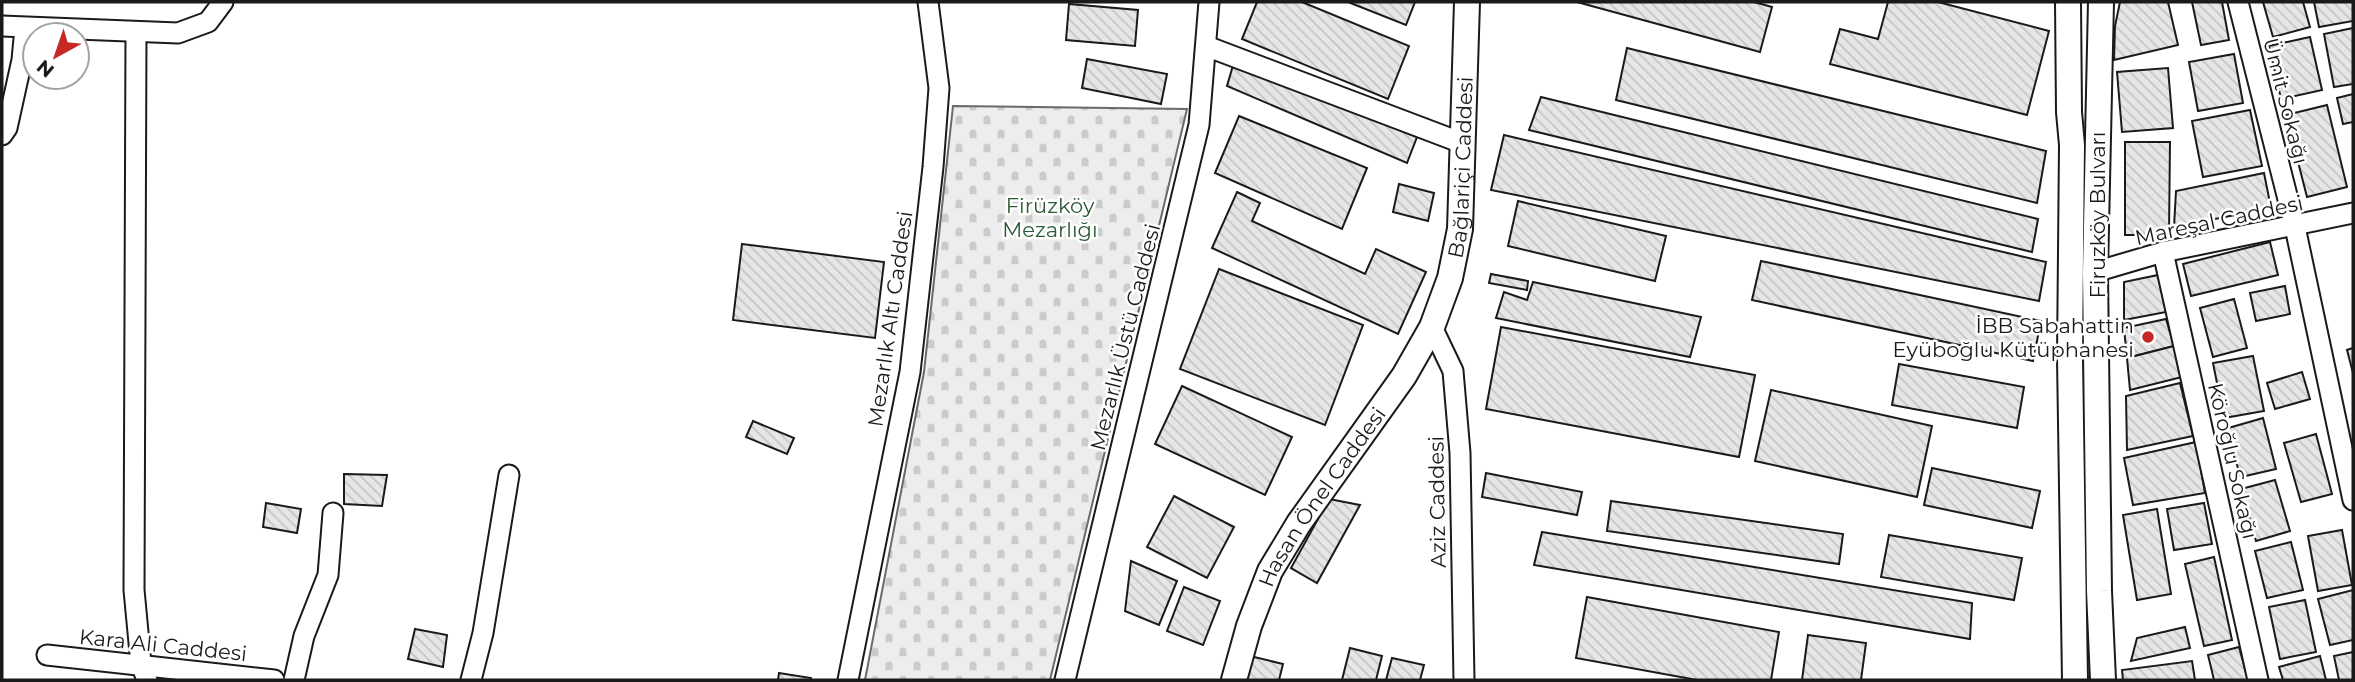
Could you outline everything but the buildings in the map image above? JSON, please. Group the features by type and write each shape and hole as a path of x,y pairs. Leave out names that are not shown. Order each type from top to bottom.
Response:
{"main road":[{"name":"Bağlariçi Caddesi","path":"1432,327 1450,278 1460,229 1468,2"},
{"name":"Firuzköy Bulvarı","path":"2068,2 2072,145 2070,310 2075,680"},
{"name":"Firuzköy Bulvarı","path":"2101,2 2095,272 2099,591 2103,680"},
{"path":"2070,310 2073,293 2080,283 2095,272"},
{"name":"Hasan Önel Caddesi","path":"1234,680 1248,626 1270,571 1299,523 1404,376 1432,327"}],"street":[{"path":"91,30 177,33 208,22 223,2"},
{"name":"Mezarlık Altı Caddesi","path":"848,680 910,372 939,88 928,2"},
{"name":"Mezarlık Üstü Caddesi","path":"1065,680 1199,125 1209,2"},
{"name":"Ümit Sokağı","path":"2238,2 2295,227 2352,493"},
{"path":"2,26 21,28"},
{"path":"136,32 134,590 144,672"},
{"path":"1206,46 1462,143"},
{"path":"2,135 7,128 21,65"},
{"name":"Mareşal Caddesi","path":"2095,272 2163,252 2353,214"},
{"name":"Köroğlu Sokağı","path":"2163,252 2258,680"},
{"name":"Aziz Caddesi","path":"1432,327 1453,371 1454,382 1460,453 1464,680"},
{"path":"471,680 483,633 509,475"},
{"path":"294,680 304,636 328,575 333,513"},
{"name":"Kara Ali Caddesi","path":"47,655 144,672 274,680"}],"green space":[{"name":"Firüzköy Mezarlığı","path":"953,106 1187,109 1050,680 865,680 924,372"}],"place":[{"name":"İBB Sabahattin Eyüboğlu Kütüphanesi","path":"2148,337"}]}
